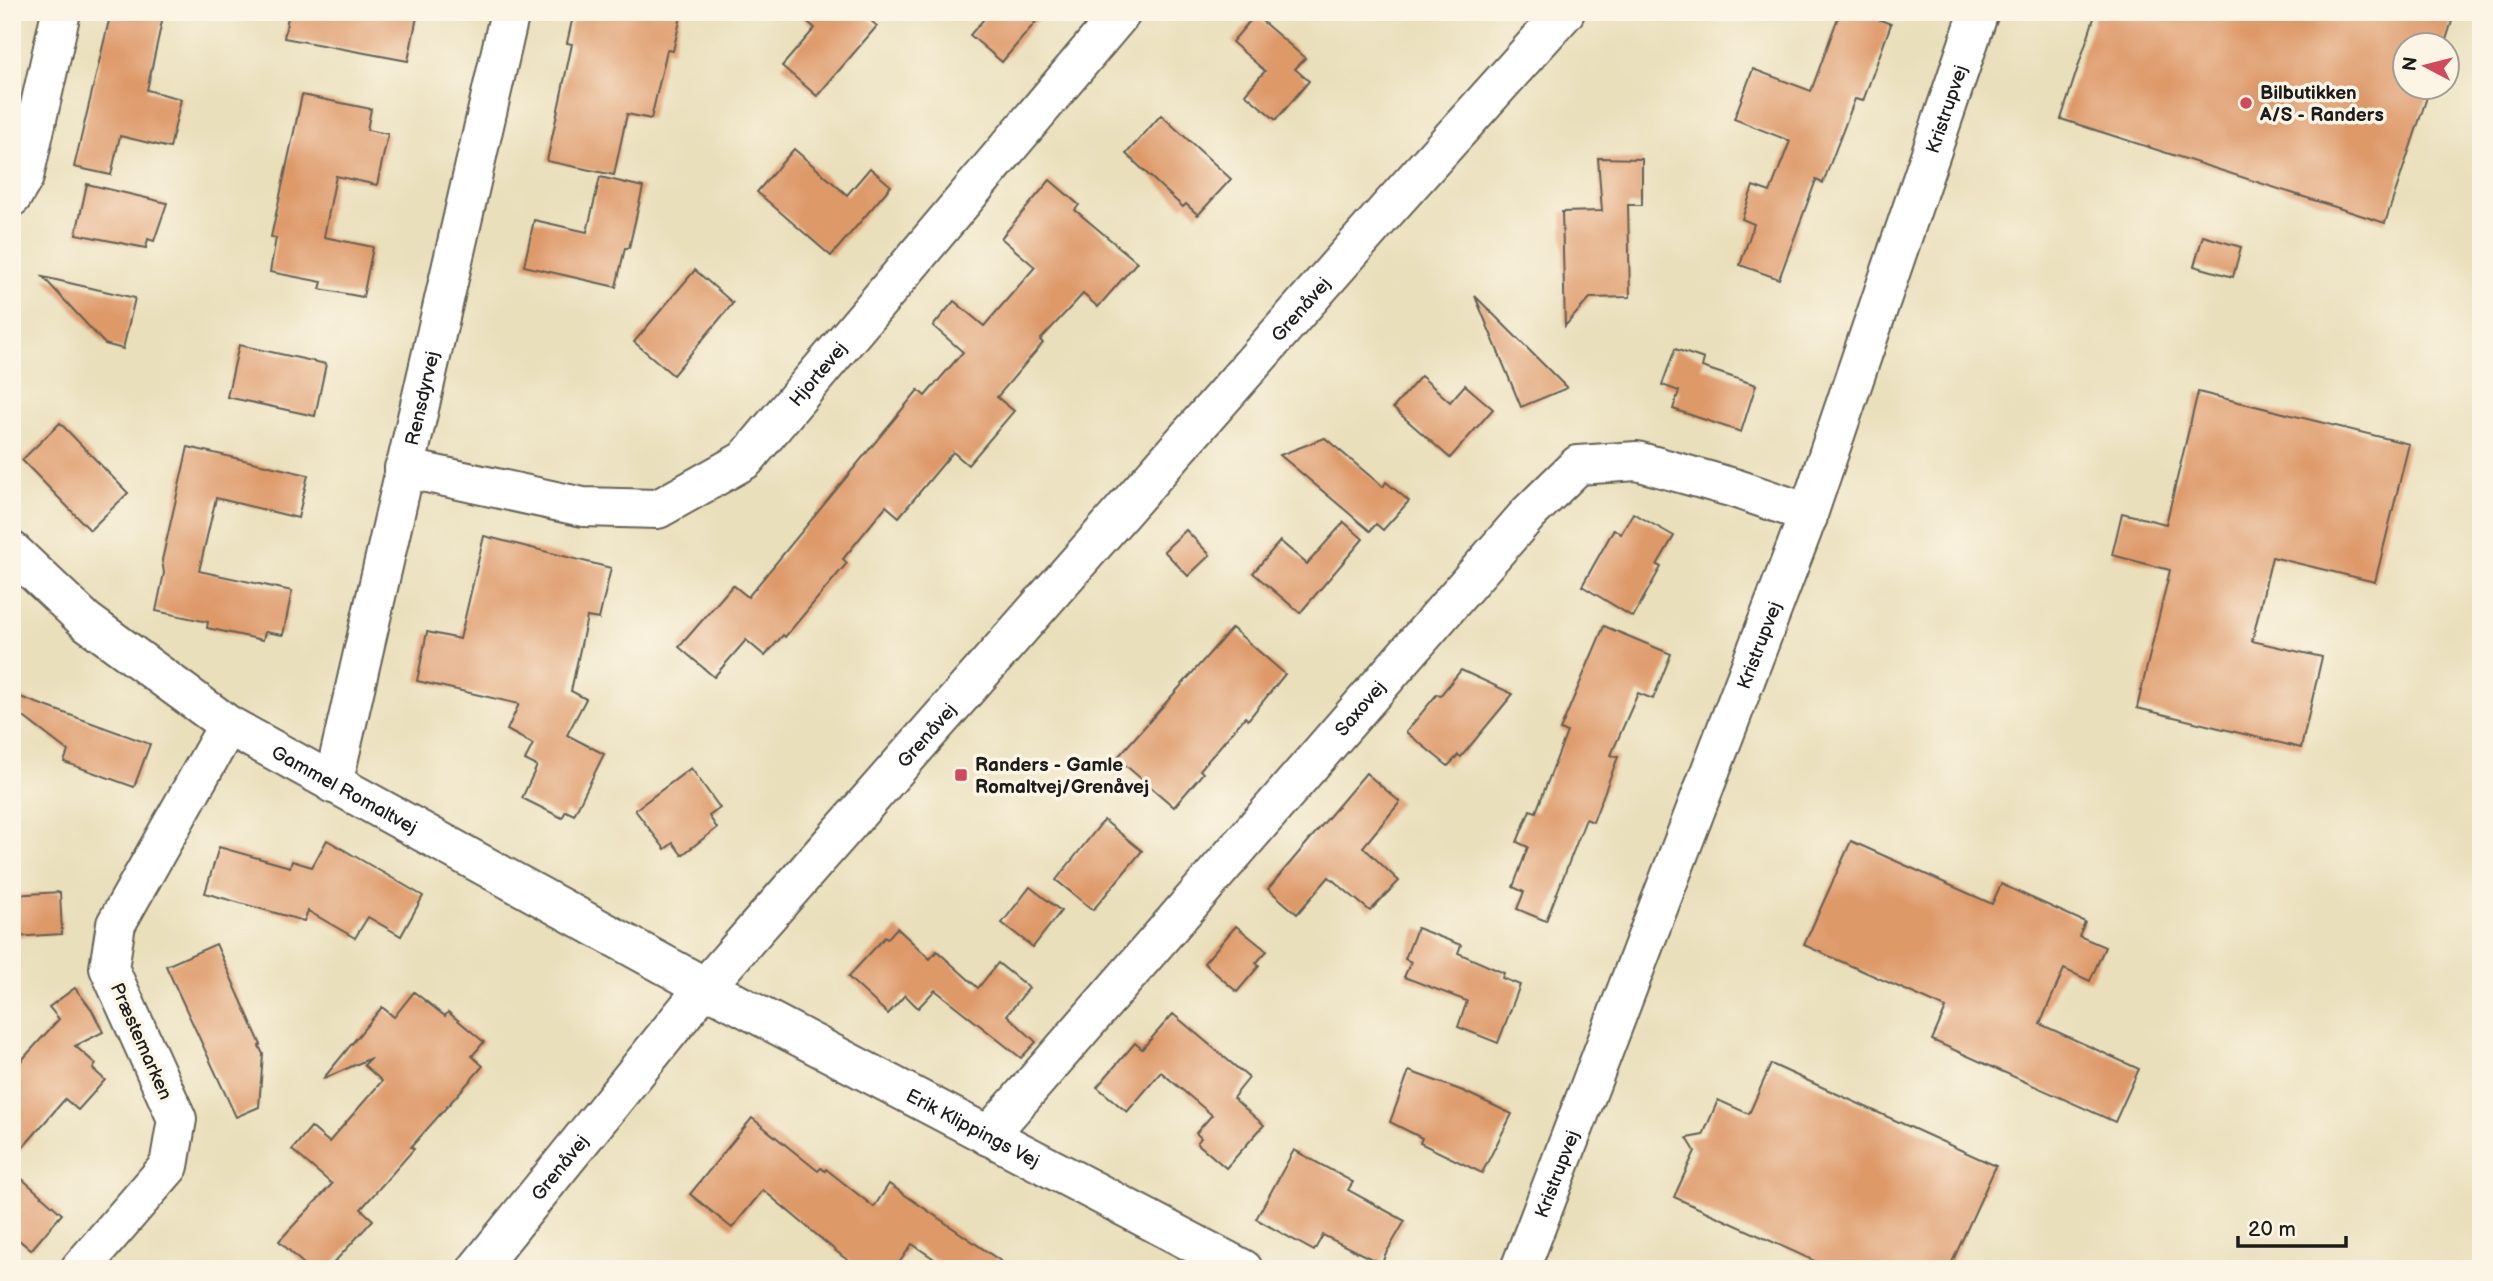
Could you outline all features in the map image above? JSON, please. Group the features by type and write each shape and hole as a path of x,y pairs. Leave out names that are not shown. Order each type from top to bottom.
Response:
{"street":[{"path":"12,197 24,177 61,12"},
{"name":"Rensdyrvej","path":"333,784 510,12"},
{"name":"Hjortevej","path":"404,468 583,507 658,509 745,460 1122,12"},
{"name":"Grenåvej","path":"1388,209 1542,12"},
{"name":"Grenåvej","path":"477,1269 705,987 1388,209 1565,12"},
{"name":"Kristrupvej","path":"1520,1269 1808,517 1979,12"},
{"name":"Saxovej","path":"988,1136 1530,513 1578,464 1637,461 1734,488 1790,507 1808,517"},
{"name":"Gammel Romaltvej","path":"12,551 86,621 228,725 705,987"},
{"name":"Præstemarken","path":"80,1269 169,1166 177,1119 109,968 116,924 228,725"},
{"name":"Erik Klippings Vej","path":"705,987 1243,1269"}],"building":[{"path":"111,12 164,12 147,90 181,99 170,148 120,136 111,175 74,167"},
{"path":"289,12 418,12 408,61 284,38"},
{"path":"574,12 682,12 673,51 667,50 651,119 627,114 614,175 547,161 572,44 567,43"},
{"path":"796,12 861,12 877,26 817,96 782,66 815,28"},
{"path":"990,12 1044,12 1002,62 970,35"},
{"path":"1840,12 1860,12 1891,24 1863,101 1855,99 1823,183 1816,180 1779,279 1740,265 1754,224 1742,219 1753,186 1770,192 1790,141 1734,119 1753,69 1811,91"},
{"name":"Bilbutikken A/S - Randers","path":"2096,12 2455,12 2449,32 2392,32 2392,102 2425,102 2385,223 2061,119"},
{"path":"1255,15 1305,58 1295,69 1309,81 1276,120 1245,94 1265,71 1232,42"},
{"path":"302,95 371,109 367,130 388,134 377,185 336,176 324,237 373,247 363,297 320,289 322,282 270,272 276,238 271,237"},
{"path":"1161,115 1231,179 1198,215 1186,204 1183,207 1126,154"},
{"path":"794,149 847,195 870,168 891,186 831,256 757,192"},
{"path":"1598,158 1642,159 1642,205 1628,205 1630,297 1590,298 1565,326 1562,212 1602,211"},
{"path":"600,177 643,187 629,248 625,248 616,287 524,266 534,220 587,232"},
{"path":"1050,180 1079,205 1075,210 1137,262 1098,307 1083,294 1040,340 1043,343 997,397 1014,411 968,465 953,452 899,517 886,506 843,559 847,563 785,637 783,635 765,656 746,640 714,677 679,647 733,585 748,597 918,390 925,396 963,352 933,326 954,301 984,326 1035,267 1001,238"},
{"path":"87,184 167,203 154,241 148,239 146,248 76,234"},
{"path":"2203,236 2241,247 2233,277 2194,266"},
{"path":"695,270 733,303 673,375 634,342"},
{"path":"43,277 135,298 123,349 105,344"},
{"path":"1475,296 1567,388 1521,407"},
{"path":"239,345 326,364 315,416 227,397"},
{"path":"1675,349 1704,359 1702,367 1756,385 1741,432 1673,409 1679,391 1662,385"},
{"path":"1421,376 1450,402 1465,385 1493,409 1450,458 1393,408"},
{"path":"2198,392 2409,444 2375,582 2272,557 2252,641 2322,657 2301,748 2137,708 2170,570 2112,555 2122,513 2166,524"},
{"path":"60,423 128,493 90,530 22,460"},
{"path":"1325,438 1383,487 1386,482 1409,501 1383,530 1376,524 1370,531 1280,455"},
{"path":"188,447 308,475 298,518 216,498 199,571 292,591 283,635 265,632 263,640 207,628 208,622 156,611 164,573 162,560"},
{"path":"1633,513 1674,536 1657,565 1661,567 1633,617 1582,586 1614,529 1621,534"},
{"path":"1344,522 1363,539 1300,613 1253,573 1280,541 1307,564"},
{"path":"1186,530 1210,555 1188,576 1164,551"},
{"path":"484,536 611,568 599,619 587,617 571,691 586,699 567,735 604,754 574,815 566,811 562,818 522,798 537,766 525,760 533,744 507,730 519,704 417,681 427,632 460,639"},
{"path":"1604,626 1671,654 1653,699 1638,693 1611,755 1618,757 1593,822 1586,819 1546,921 1517,909 1524,892 1513,887 1528,847 1517,842 1530,810 1536,812 1567,732 1560,730"},
{"path":"1232,628 1285,674 1248,720 1245,717 1200,770 1203,773 1174,807 1117,758"},
{"path":"1461,670 1513,694 1461,757 1458,755 1448,766 1406,732"},
{"path":"12,694 150,744 134,787 64,762 68,751 12,708"},
{"path":"691,768 720,808 709,816 717,828 682,855 673,843 665,849 635,810"},
{"path":"1366,773 1400,802 1363,847 1399,881 1370,911 1329,877 1297,914 1268,889"},
{"path":"1104,820 1142,851 1093,910 1056,880"},
{"path":"327,840 423,896 401,936 368,917 355,938 308,911 304,921 205,893 219,847 290,867 292,861 312,867"},
{"path":"1851,841 1992,904 2001,884 2085,922 2079,936 2105,947 2090,981 2064,969 2040,1024 2139,1069 2115,1122 1932,1040 1946,1008 1804,945"},
{"path":"1030,887 1061,911 1033,947 1002,923"},
{"path":"60,892 62,934 12,937 12,895"},
{"path":"1236,926 1267,951 1256,963 1259,966 1237,992 1204,963"},
{"path":"897,928 930,959 937,951 978,988 998,963 1029,988 1007,1015 1036,1042 1021,1058 935,990 918,1008 905,995 888,1014 848,977 885,937 887,939"},
{"path":"1417,928 1461,945 1458,953 1504,973 1502,978 1520,985 1498,1043 1458,1027 1467,1001 1404,977 1411,962 1405,959"},
{"path":"216,944 263,1054 259,1107 236,1117 166,966"},
{"path":"75,988 92,1010 103,1032 75,1046 96,1064 93,1069 105,1080 78,1110 65,1099 12,1160 12,1071 59,1019 49,1007"},
{"path":"414,992 445,1016 448,1012 484,1042 472,1056 483,1066 411,1147 414,1149 361,1209 373,1220 328,1269 309,1269 279,1241 332,1184 292,1150 311,1127 329,1142 382,1081 364,1065 371,1058 323,1079 382,1007 394,1017"},
{"path":"1173,1014 1249,1078 1233,1098 1264,1125 1226,1168 1197,1143 1201,1138 1196,1133 1212,1115 1161,1072 1127,1112 1097,1087 1135,1043 1142,1049"},
{"path":"1771,1064 1996,1166 1949,1269 1832,1269 1674,1197 1695,1151 1687,1138 1703,1135 1718,1100 1749,1114"},
{"path":"1409,1071 1463,1091 1512,1114 1482,1173 1420,1143 1422,1138 1390,1122"},
{"path":"752,1118 818,1171 821,1168 825,1171 826,1169 874,1207 889,1184 1012,1269 949,1269 912,1244 895,1269 861,1269 763,1190 732,1228 690,1194"},
{"path":"1294,1150 1353,1182 1348,1190 1405,1221 1382,1264 1323,1235 1314,1251 1256,1219"},
{"path":"12,1170 62,1214 31,1250 12,1234"}],"place":[{"name":"Bilbutikken A/S - Randers","path":"2246,103"},
{"name":"Randers - Gamle Romaltvej/Grenåvej","path":"961,775"}]}
